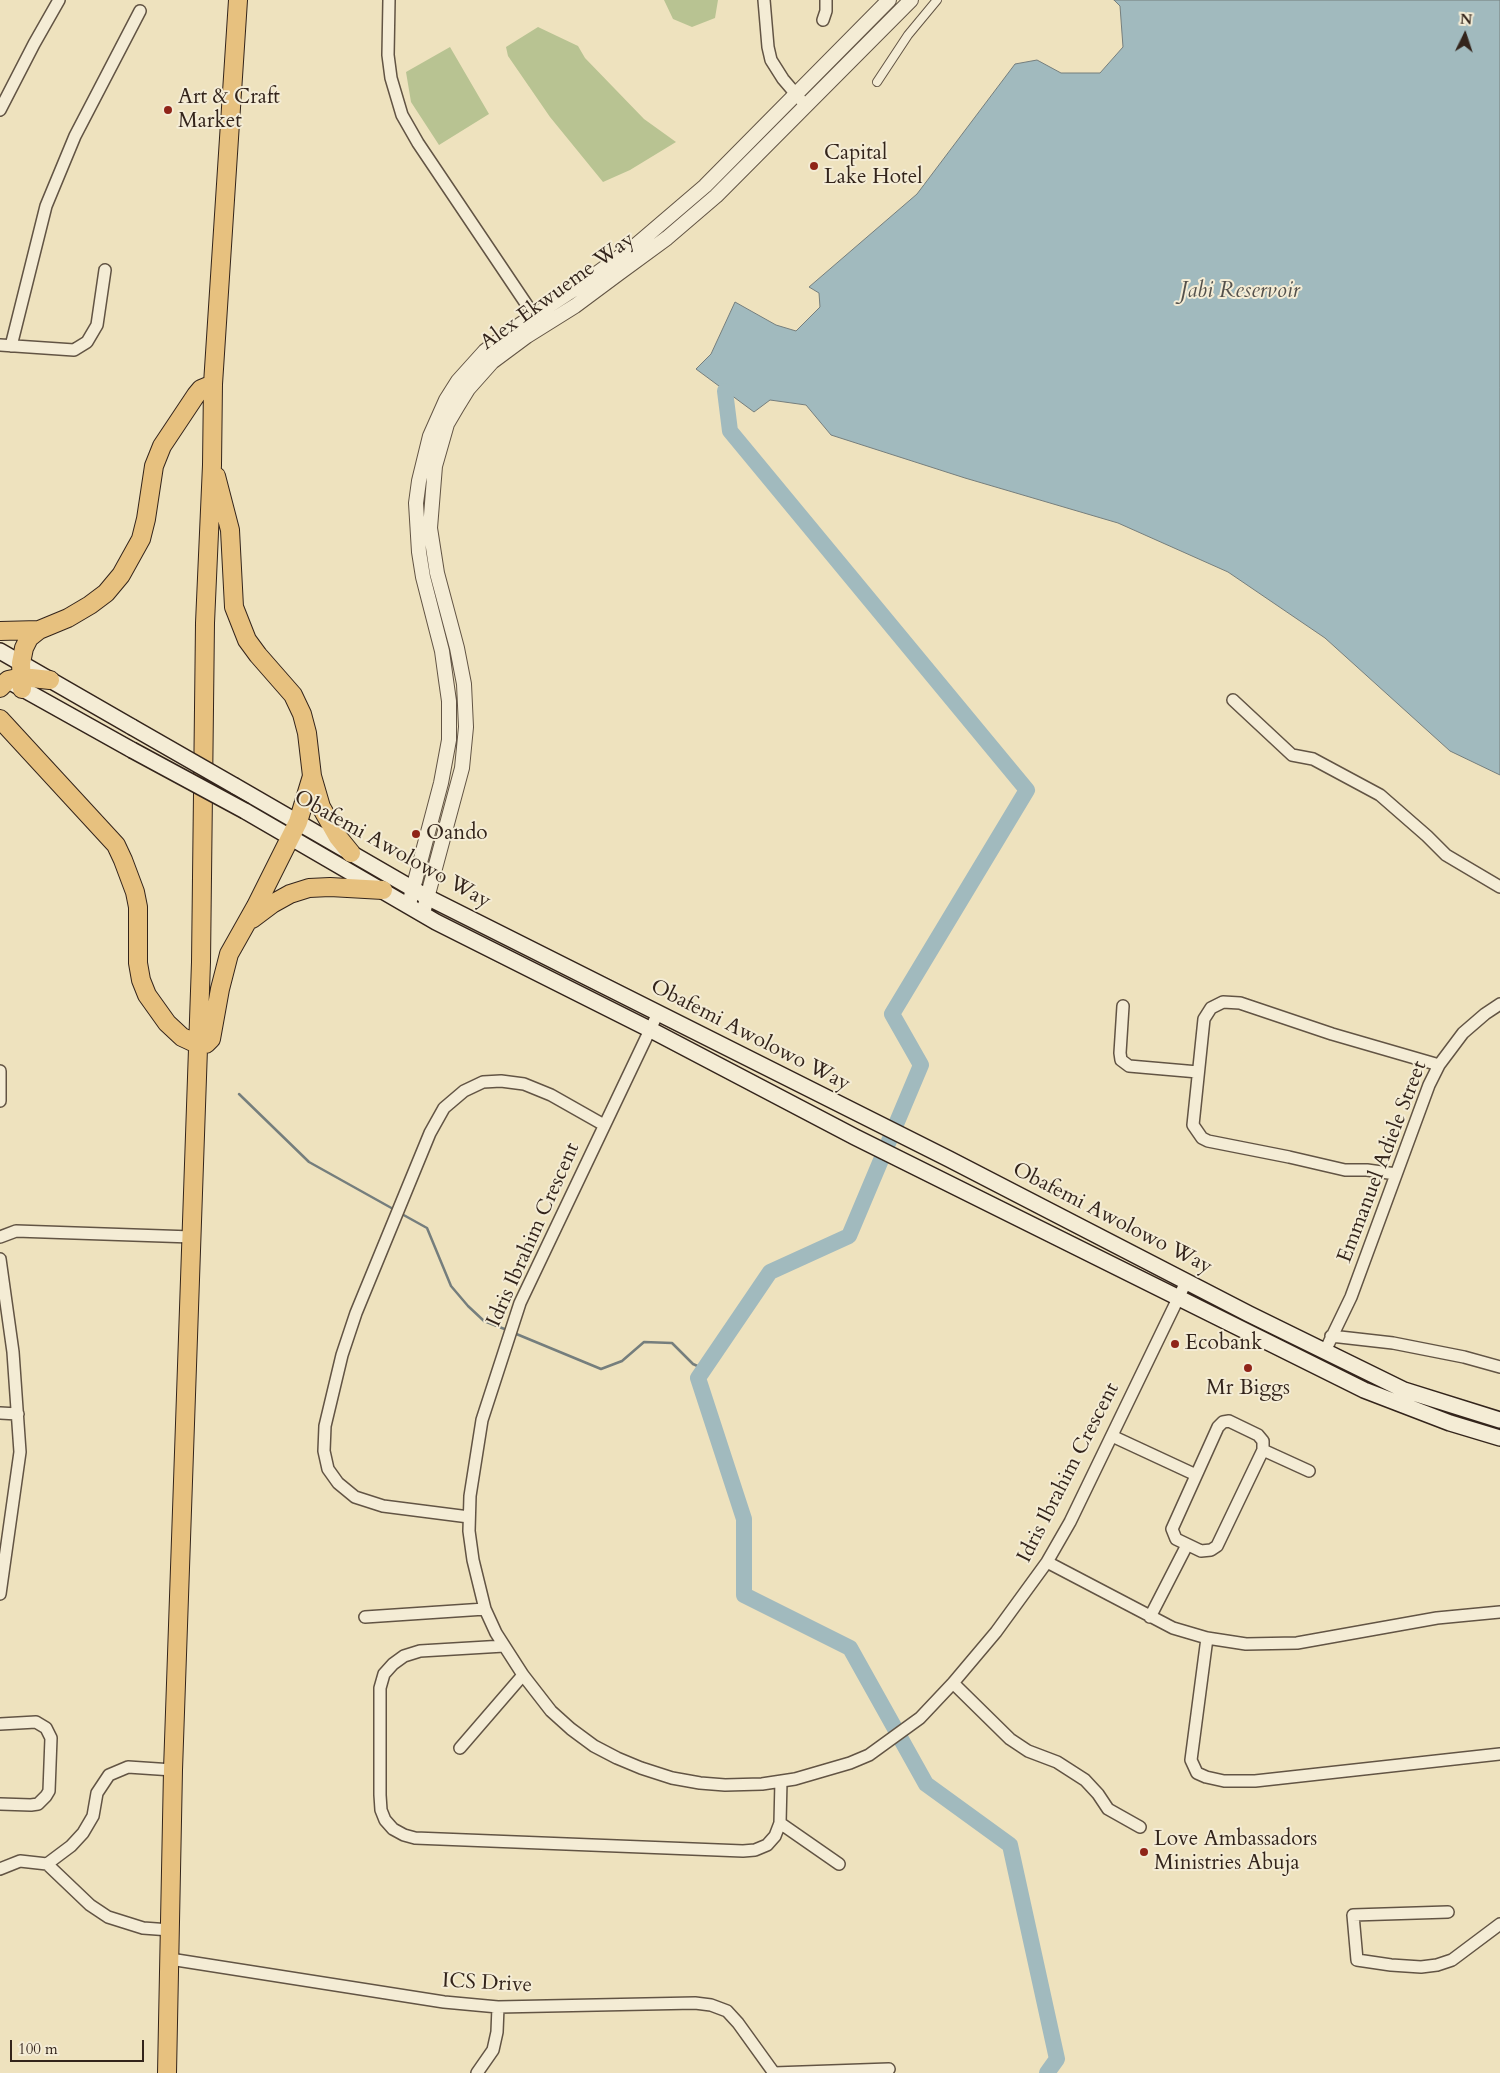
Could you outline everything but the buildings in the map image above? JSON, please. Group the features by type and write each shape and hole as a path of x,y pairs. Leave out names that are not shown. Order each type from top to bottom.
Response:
{"main road":[{"path":"167,2073 174,1770 200,962 205,623 212,465 213,384 238,0"},
{"path":"50,680 12,679 29,638 39,630 68,618 90,605 106,593 121,575 141,539 154,466 162,446 200,389 213,384"},
{"path":"212,465 223,499 230,530 234,607 247,640 258,656 294,695 307,733 312,776 321,807 351,853"},
{"path":"0,631 39,630"},
{"name":"Obafemi Awolowo Way","path":"0,651 12,679 132,750 245,811 351,853 427,897 949,1159 1186,1282 1404,1390 1500,1420"},
{"name":"Obafemi Awolowo Way","path":"50,680 235,786 294,830 383,890 436,922 650,1030 855,1138 1364,1390 1424,1414 1500,1438"},
{"path":"0,719 116,845 129,875 136,900 138,963 141,980 147,995 167,1023 182,1037 197,1044 206,1044 211,1039 224,970 229,954 243,926 256,906 294,830 312,776"},
{"path":"243,926 272,904 290,894 309,888 330,887 383,890"}],"street":[{"path":"0,110 59,0"},
{"path":"389,0 388,55 395,94 402,115 418,143 538,321"},
{"path":"764,0 771,60 783,79 806,106"},
{"path":"823,20 826,11 826,0"},
{"name":"Alex Ekwueme Way","path":"423,913 462,768 466,728 464,684 457,648 437,573 431,535 431,504 435,466 447,424 468,389 492,362 581,285 658,227 705,186 889,0"},
{"name":"Alex Ekwueme Way","path":"409,904 441,783 446,760 449,721 448,694 442,651 430,609 419,552 416,503 424,457 437,418 458,381 485,351 538,321 575,306 666,238 716,196 911,0"},
{"path":"876,82 908,35 937,0"},
{"path":"105,270 98,325 87,342 74,350 6,346 46,206 75,136 140,11"},
{"path":"1233,700 1292,755 1314,759 1380,795 1427,836 1446,856 1500,887"},
{"path":"1396,1174 1368,1170 1344,1170 1289,1156 1208,1142 1196,1132 1193,1125 1204,1019 1211,1008 1223,1002 1240,1003 1332,1034 1439,1065"},
{"name":"Emmanuel Adiele Street","path":"1325,1351 1351,1297 1429,1085 1439,1065 1463,1033 1500,1004"},
{"path":"1123,1006 1120,1053 1122,1060 1129,1066 1198,1072"},
{"name":"Idris Ibrahim Crescent","path":"658,1013 520,1303 482,1420 470,1496 473,1560 485,1609 496,1633 523,1675 551,1710 571,1729 594,1746 633,1765 672,1778 725,1785 762,1784 828,1771 869,1755 920,1718 953,1683 1016,1606 1047,1562 1070,1522 1186,1282"},
{"path":"0,1071 0,1101"},
{"path":"470,1517 383,1506 355,1497 338,1483 328,1469 324,1451 325,1426 342,1355 356,1313 430,1133 444,1108 464,1091 483,1082 501,1081 524,1084 604,1125"},
{"path":"0,1237 16,1231 192,1237"},
{"path":"0,1259 13,1352 20,1452 0,1594"},
{"path":"1331,1336 1393,1343 1464,1357 1500,1367"},
{"path":"0,1413 18,1414"},
{"path":"1230,1421 1258,1435 1263,1441 1262,1450 1216,1546 1211,1550 1201,1551 1187,1545 1176,1539 1172,1529 1196,1475 1218,1427 1223,1422 1230,1421"},
{"path":"1112,1436 1196,1475"},
{"path":"1262,1450 1309,1471"},
{"path":"1150,1617 1187,1545"},
{"path":"1047,1562 1173,1628 1207,1638 1246,1644 1297,1643 1436,1618 1500,1612"},
{"path":"365,1617 485,1609"},
{"path":"1207,1638 1191,1760 1197,1772 1206,1777 1224,1781 1255,1781 1500,1754"},
{"path":"504,1646 420,1651 404,1656 392,1664 384,1674 380,1688 380,1795 381,1810 385,1820 393,1829 415,1838 755,1850 767,1845 775,1836 780,1822 781,1781"},
{"path":"460,1748 523,1675"},
{"path":"953,1683 1010,1739 1028,1751 1057,1762 1077,1774 1098,1794 1108,1809 1140,1827"},
{"path":"0,1724 36,1722 46,1728 51,1738 49,1791 46,1796 38,1804 0,1804"},
{"path":"47,1864 71,1846 83,1833 93,1816 98,1793 109,1775 128,1767 174,1770"},
{"path":"780,1822 839,1864"},
{"path":"0,1869 20,1862 47,1864 90,1905 108,1917 143,1928 170,1930"},
{"path":"1448,1912 1353,1915 1357,1960 1421,1967 1437,1965 1452,1960 1500,1924"},
{"name":"ICS Drive","path":"170,1959 444,2002 498,2006 695,2003 711,2005 727,2011 738,2023 774,2073"},
{"path":"477,2073 492,2050 497,2032 498,2006"},
{"path":"774,2073 889,2069"}],"green space":[{"path":"664,0 718,0 715,18 692,27 673,19"},
{"path":"538,27 578,46 585,58 644,119 676,142 630,170 603,182 550,117 508,56 506,47"},
{"path":"450,47 489,114 439,145 411,102 406,72"}],"water":[{"name":"Jabi Reservoir","path":"1114,0 1500,0 1500,775 1450,751 1325,638 1228,572 1118,523 965,478 831,435 806,405 770,400 754,412 696,369 711,354 735,302 776,325 796,331 820,307 819,293 809,287 917,194 1015,64 1037,60 1061,73 1100,73 1123,47 1120,6"}],"waterway":[{"path":"725,391 730,431 1027,790 892,1014 921,1065 849,1236 770,1272 698,1378 744,1519 744,1595 850,1648 926,1784 1010,1845 1057,2059 1047,2073"},
{"path":"239,1094 309,1162 395,1210"},
{"path":"400,1213 427,1228 451,1286 468,1306 484,1321 507,1330"},
{"path":"514,1333 601,1369 622,1361 644,1342 672,1343 693,1364 704,1369"}],"place":[{"name":"Art & Craft Market","path":"168,110"},
{"name":"Capital Lake Hotel","path":"814,166"},
{"name":"Oando","path":"416,834"},
{"name":"Ecobank","path":"1175,1344"},
{"name":"Mr Biggs","path":"1248,1368"},
{"name":"Love Ambassadors Ministries Abuja","path":"1144,1852"}]}
